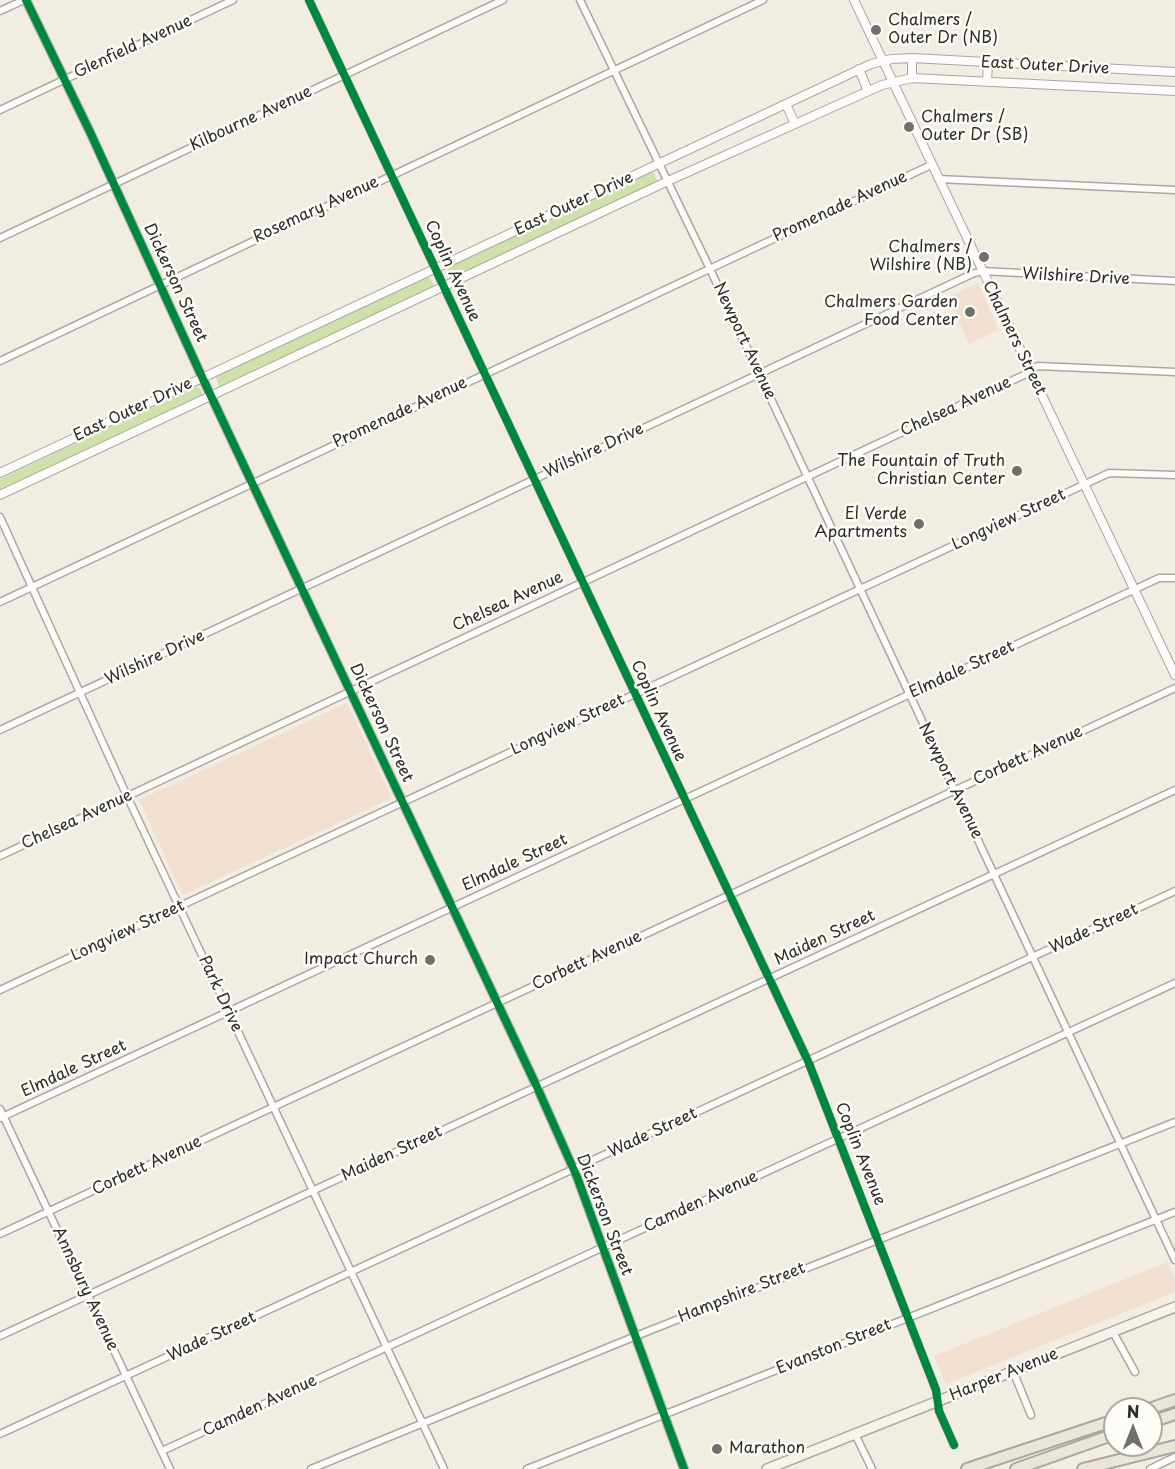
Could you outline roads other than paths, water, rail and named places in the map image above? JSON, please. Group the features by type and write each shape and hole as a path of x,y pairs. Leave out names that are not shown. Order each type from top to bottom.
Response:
{"highway":[{"path":"967,1469 1103,1424"},
{"path":"1016,1469 1103,1438"},
{"path":"1083,1469 1175,1446"}],"main road":[{"name":"Harper Avenue","path":"772,1468 1175,1307"}],"street":[{"path":"0,11 25,0"},
{"name":"Dickerson Street","path":"25,0 537,1087 573,1170 684,1469"},
{"name":"Glenfield Avenue","path":"0,110 233,0"},
{"name":"Coplin Avenue","path":"309,0 808,1061 909,1317 936,1390 939,1411 954,1445"},
{"name":"Kilbourne Avenue","path":"0,238 503,0"},
{"path":"580,0 659,164"},
{"name":"Rosemary Avenue","path":"0,361 160,283 763,0"},
{"name":"Chalmers Street","path":"854,0 1175,675"},
{"path":"912,58 912,78"},
{"name":"East Outer Drive","path":"0,473 859,69 883,61 912,58 1175,72"},
{"path":"987,82 988,63"},
{"path":"859,69 868,91"},
{"name":"East Outer Drive","path":"0,495 668,181 892,81 912,78 1175,91"},
{"path":"786,104 795,124"},
{"name":"Newport Avenue","path":"659,164 1175,1260"},
{"name":"Promenade Avenue","path":"0,602 931,165"},
{"path":"938,179 1175,190"},
{"name":"Wilshire Drive","path":"0,730 982,271 1175,281"},
{"name":"Chelsea Avenue","path":"0,856 1024,375 1038,366 1175,372"},
{"name":"Longview Street","path":"0,990 1113,472 1175,475"},
{"name":"Park Drive","path":"0,517 127,796 444,1469"},
{"name":"Elmdale Street","path":"2,1118 1135,589 1159,578 1175,578"},
{"name":"Corbett Avenue","path":"0,1234 1175,688"},
{"name":"Maiden Street","path":"0,1336 1175,790"},
{"name":"Wade Street","path":"0,1434 1175,891"},
{"name":"Camden Avenue","path":"162,1450 1175,982"},
{"name":"Annsbury Avenue","path":"0,1109 2,1118 170,1469"},
{"name":"Hampshire Street","path":"311,1469 636,1336 1175,1122"},
{"name":"Evanston Street","path":"527,1469 1175,1212"},
{"path":"1113,1332 1135,1372"},
{"path":"1013,1371 1032,1415"},
{"path":"855,1434 872,1469"},
{"path":"1150,1469 1175,1457"}],"place":[{"name":"Chalmers / Outer Dr (NB)","path":"876,30"},
{"name":"Chalmers / Outer Dr (SB)","path":"909,127"},
{"name":"Chalmers / Wilshire (NB)","path":"984,257"},
{"name":"Chalmers Garden Food Center","path":"970,312"},
{"name":"The Fountain of Truth Christian Center","path":"1017,471"},
{"name":"El Verde Apartments","path":"919,524"},
{"name":"Impact Church","path":"430,960"},
{"name":"Marathon","path":"717,1449"}]}
